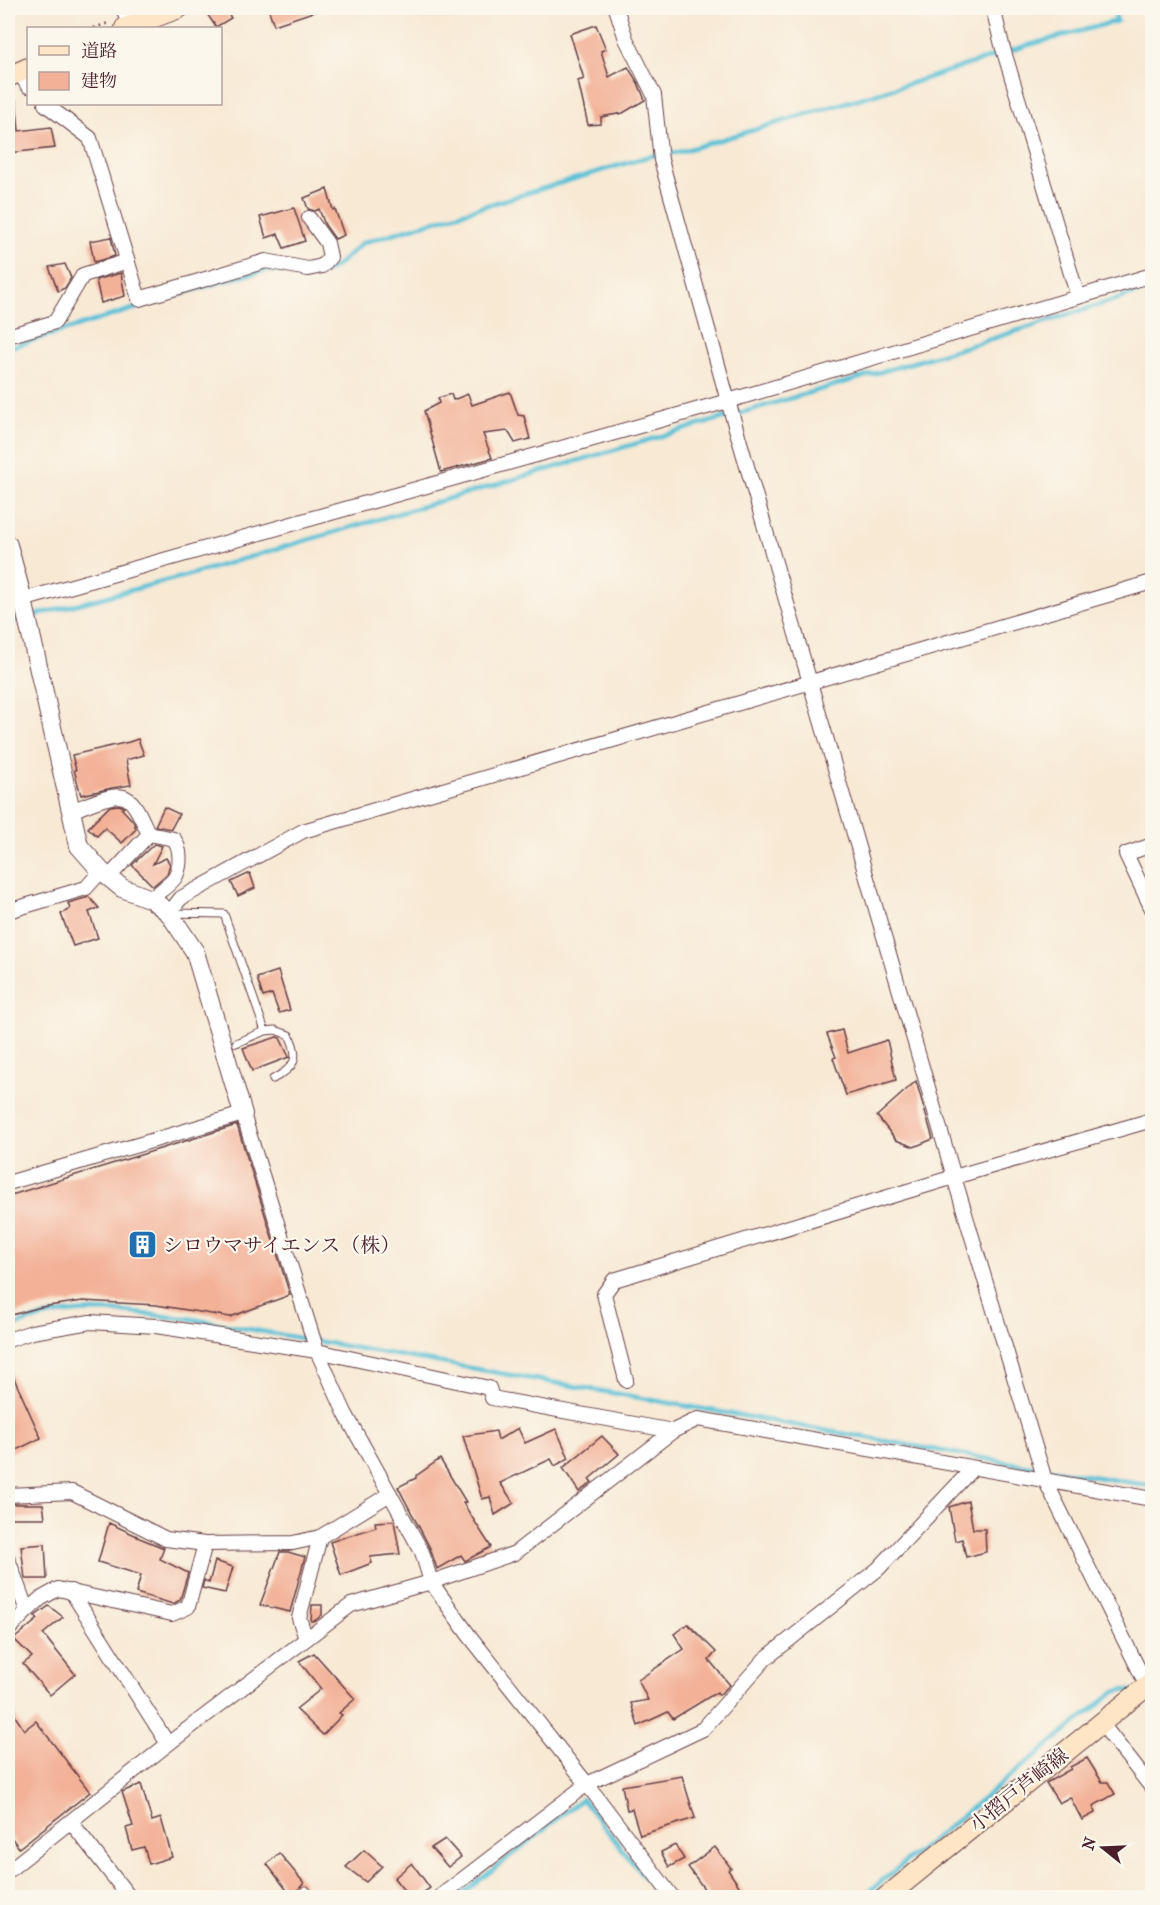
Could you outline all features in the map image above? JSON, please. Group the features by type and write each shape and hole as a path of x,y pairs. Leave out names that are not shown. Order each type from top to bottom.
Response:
{"main road":[{"path":"130,27 178,8"},
{"name":"小摺戸芦崎線","path":"885,1898 1150,1684"}],"street":[{"path":"123,8 128,27"},
{"path":"616,8 626,39 654,95 661,160 728,401 954,1177 1045,1480 1150,1684"},
{"path":"993,8 1002,45 1078,297"},
{"path":"46,105 90,138 139,298 266,261 308,269 322,266 330,257 327,243 309,218"},
{"path":"8,336 55,322 83,275 128,261"},
{"path":"15,602 728,401 1152,275"},
{"path":"8,545 15,602 79,846 105,874 122,888 151,899 169,913 195,952 317,1351 345,1413 422,1552 431,1582 468,1634 588,1784 673,1898"},
{"path":"169,913 181,898 303,831 1152,582"},
{"path":"71,811 114,796 126,797 134,805 148,834"},
{"path":"8,911 86,888 105,874 148,834"},
{"path":"148,834 174,839 179,846 180,860 176,877 151,899"},
{"path":"1152,845 1126,854 1152,909"},
{"path":"8,1183 243,1114"},
{"path":"626,1380 604,1294 614,1280 954,1177 1152,1120"},
{"path":"8,1340 32,1332 90,1322 156,1326 317,1351 489,1388 492,1398 673,1431"},
{"path":"8,1871 168,1744 351,1605 431,1582 515,1553 673,1431 698,1419 1152,1499"},
{"path":"438,1898 588,1784 703,1730 765,1659 878,1569 973,1468"},
{"path":"8,1495 72,1492 166,1539 205,1544 292,1543 320,1536 390,1494"},
{"path":"306,1639 299,1618 320,1536"},
{"path":"8,1630 40,1599 58,1589 172,1614 188,1607 205,1544"},
{"path":"8,1559 27,1611"},
{"path":"71,1591 168,1744"},
{"path":"1102,1724 1152,1788"},
{"path":"71,1822 130,1898"}],"lane":[{"path":"169,913 224,914 265,1031"},
{"path":"236,1043 265,1031 274,1030 290,1035 295,1046 296,1057 290,1070 273,1079"},
{"path":"306,1890 312,1898"},
{"path":"8,1892 12,1898"}],"building":[{"path":"203,8 225,8 231,18 216,27"},
{"path":"268,8 319,8 319,10 274,25"},
{"path":"596,25 606,49 601,51 609,77 628,67 645,100 623,113 601,117 601,124 588,125 578,81 584,79 570,34"},
{"path":"8,101 16,101 19,131 51,127 55,148 8,153"},
{"path":"327,189 344,235 335,239 325,225 319,209 315,211 308,209 304,198"},
{"path":"294,208 305,241 284,248 278,234 266,238 260,217"},
{"path":"111,237 115,256 94,262 90,241"},
{"path":"65,264 71,278 65,288 58,291 49,267"},
{"path":"121,273 125,296 101,303 96,280"},
{"path":"510,392 518,415 524,416 530,439 515,443 508,431 483,434 492,458 441,472 424,411 439,403 438,398 451,394 453,400 468,394 472,405"},
{"path":"138,739 144,755 126,760 131,785 81,795 72,755"},
{"path":"110,806 124,807 122,809 133,821 136,829 122,843 105,828 97,836 88,828"},
{"path":"164,807 179,814 171,829 155,826"},
{"path":"154,844 162,846 153,864 166,858 170,864 167,874 153,886 132,865"},
{"path":"250,873 255,888 238,896 231,882"},
{"path":"89,897 99,908 89,912 98,938 73,946 61,914 70,909 68,903"},
{"path":"278,971 290,1010 279,1013 272,994 263,997 257,978"},
{"path":"842,1030 848,1053 887,1040 896,1080 846,1095 827,1034"},
{"path":"280,1038 289,1057 252,1071 243,1048"},
{"path":"916,1081 933,1139 914,1147 896,1140 877,1116"},
{"name":"シロウマサイエンス（株）","path":"237,1125 290,1295 230,1317 156,1305 83,1301 41,1307 8,1316 8,1196"},
{"path":"8,1365 41,1438 8,1454"},
{"path":"518,1428 525,1443 556,1429 569,1458 555,1466 551,1459 500,1483 514,1503 495,1515 490,1497 482,1499 463,1436 496,1431 498,1440"},
{"path":"602,1436 619,1454 589,1479 592,1482 579,1492 563,1468"},
{"path":"440,1459 466,1502 463,1503 491,1547 465,1561 461,1555 437,1569 430,1548 398,1487 416,1478"},
{"path":"968,1501 973,1529 985,1529 986,1552 966,1557 962,1539 955,1541 949,1507"},
{"path":"8,1504 43,1504 45,1518 8,1518"},
{"path":"394,1521 400,1554 370,1557 372,1563 341,1575 330,1542 376,1527 375,1522"},
{"path":"109,1523 164,1548 160,1559 188,1573 180,1600 173,1604 136,1593 141,1575 98,1562"},
{"path":"45,1544 47,1579 25,1579 21,1546"},
{"path":"280,1552 305,1557 290,1612 260,1605"},
{"path":"215,1561 233,1567 225,1593 202,1588 204,1580 209,1583"},
{"path":"312,1605 322,1605 322,1615 311,1621"},
{"path":"49,1606 63,1617 43,1634 75,1674 50,1695 23,1664 32,1657 14,1639 38,1619 35,1616"},
{"path":"688,1624 716,1652 709,1660 730,1685 719,1695 717,1692 673,1719 668,1712 638,1726 631,1703 648,1700 638,1680 684,1649 674,1634"},
{"path":"314,1653 355,1699 339,1713 342,1715 323,1735 296,1709 321,1689 299,1661"},
{"path":"8,1705 24,1730 36,1721 90,1792 19,1848 8,1833"},
{"path":"1087,1758 1102,1782 1108,1782 1115,1794 1093,1806 1095,1813 1082,1820 1070,1797 1059,1803 1046,1783"},
{"path":"682,1776 695,1818 640,1835 632,1809 627,1810 622,1786"},
{"path":"141,1784 152,1821 161,1818 172,1857 149,1864 144,1847 132,1850 126,1828 133,1826 122,1792"},
{"path":"445,1839 461,1857 448,1867 431,1848"},
{"path":"675,1845 684,1859 669,1867 661,1852"},
{"path":"715,1847 731,1868 728,1870 747,1898 711,1898 688,1867"},
{"path":"364,1850 382,1866 366,1882 346,1867"},
{"path":"279,1853 304,1883 292,1897 267,1864"},
{"path":"412,1863 430,1888 415,1898 410,1898 394,1878"}],"waterway":[{"path":"8,348 226,280 267,270 302,275 322,274 337,266 362,243 650,156 679,152 912,83 1025,46 1117,21 1113,8"},
{"path":"32,616 185,576 979,343 1152,288"},
{"path":"8,623 24,618"},
{"path":"8,1328 44,1317 81,1312 186,1318 1152,1486"},
{"path":"861,1898 1114,1692 1132,1691"},
{"path":"457,1898 582,1799 661,1898"}],"place":[{"name":"シロウマサイエンス（株）","path":"142,1245"}]}
